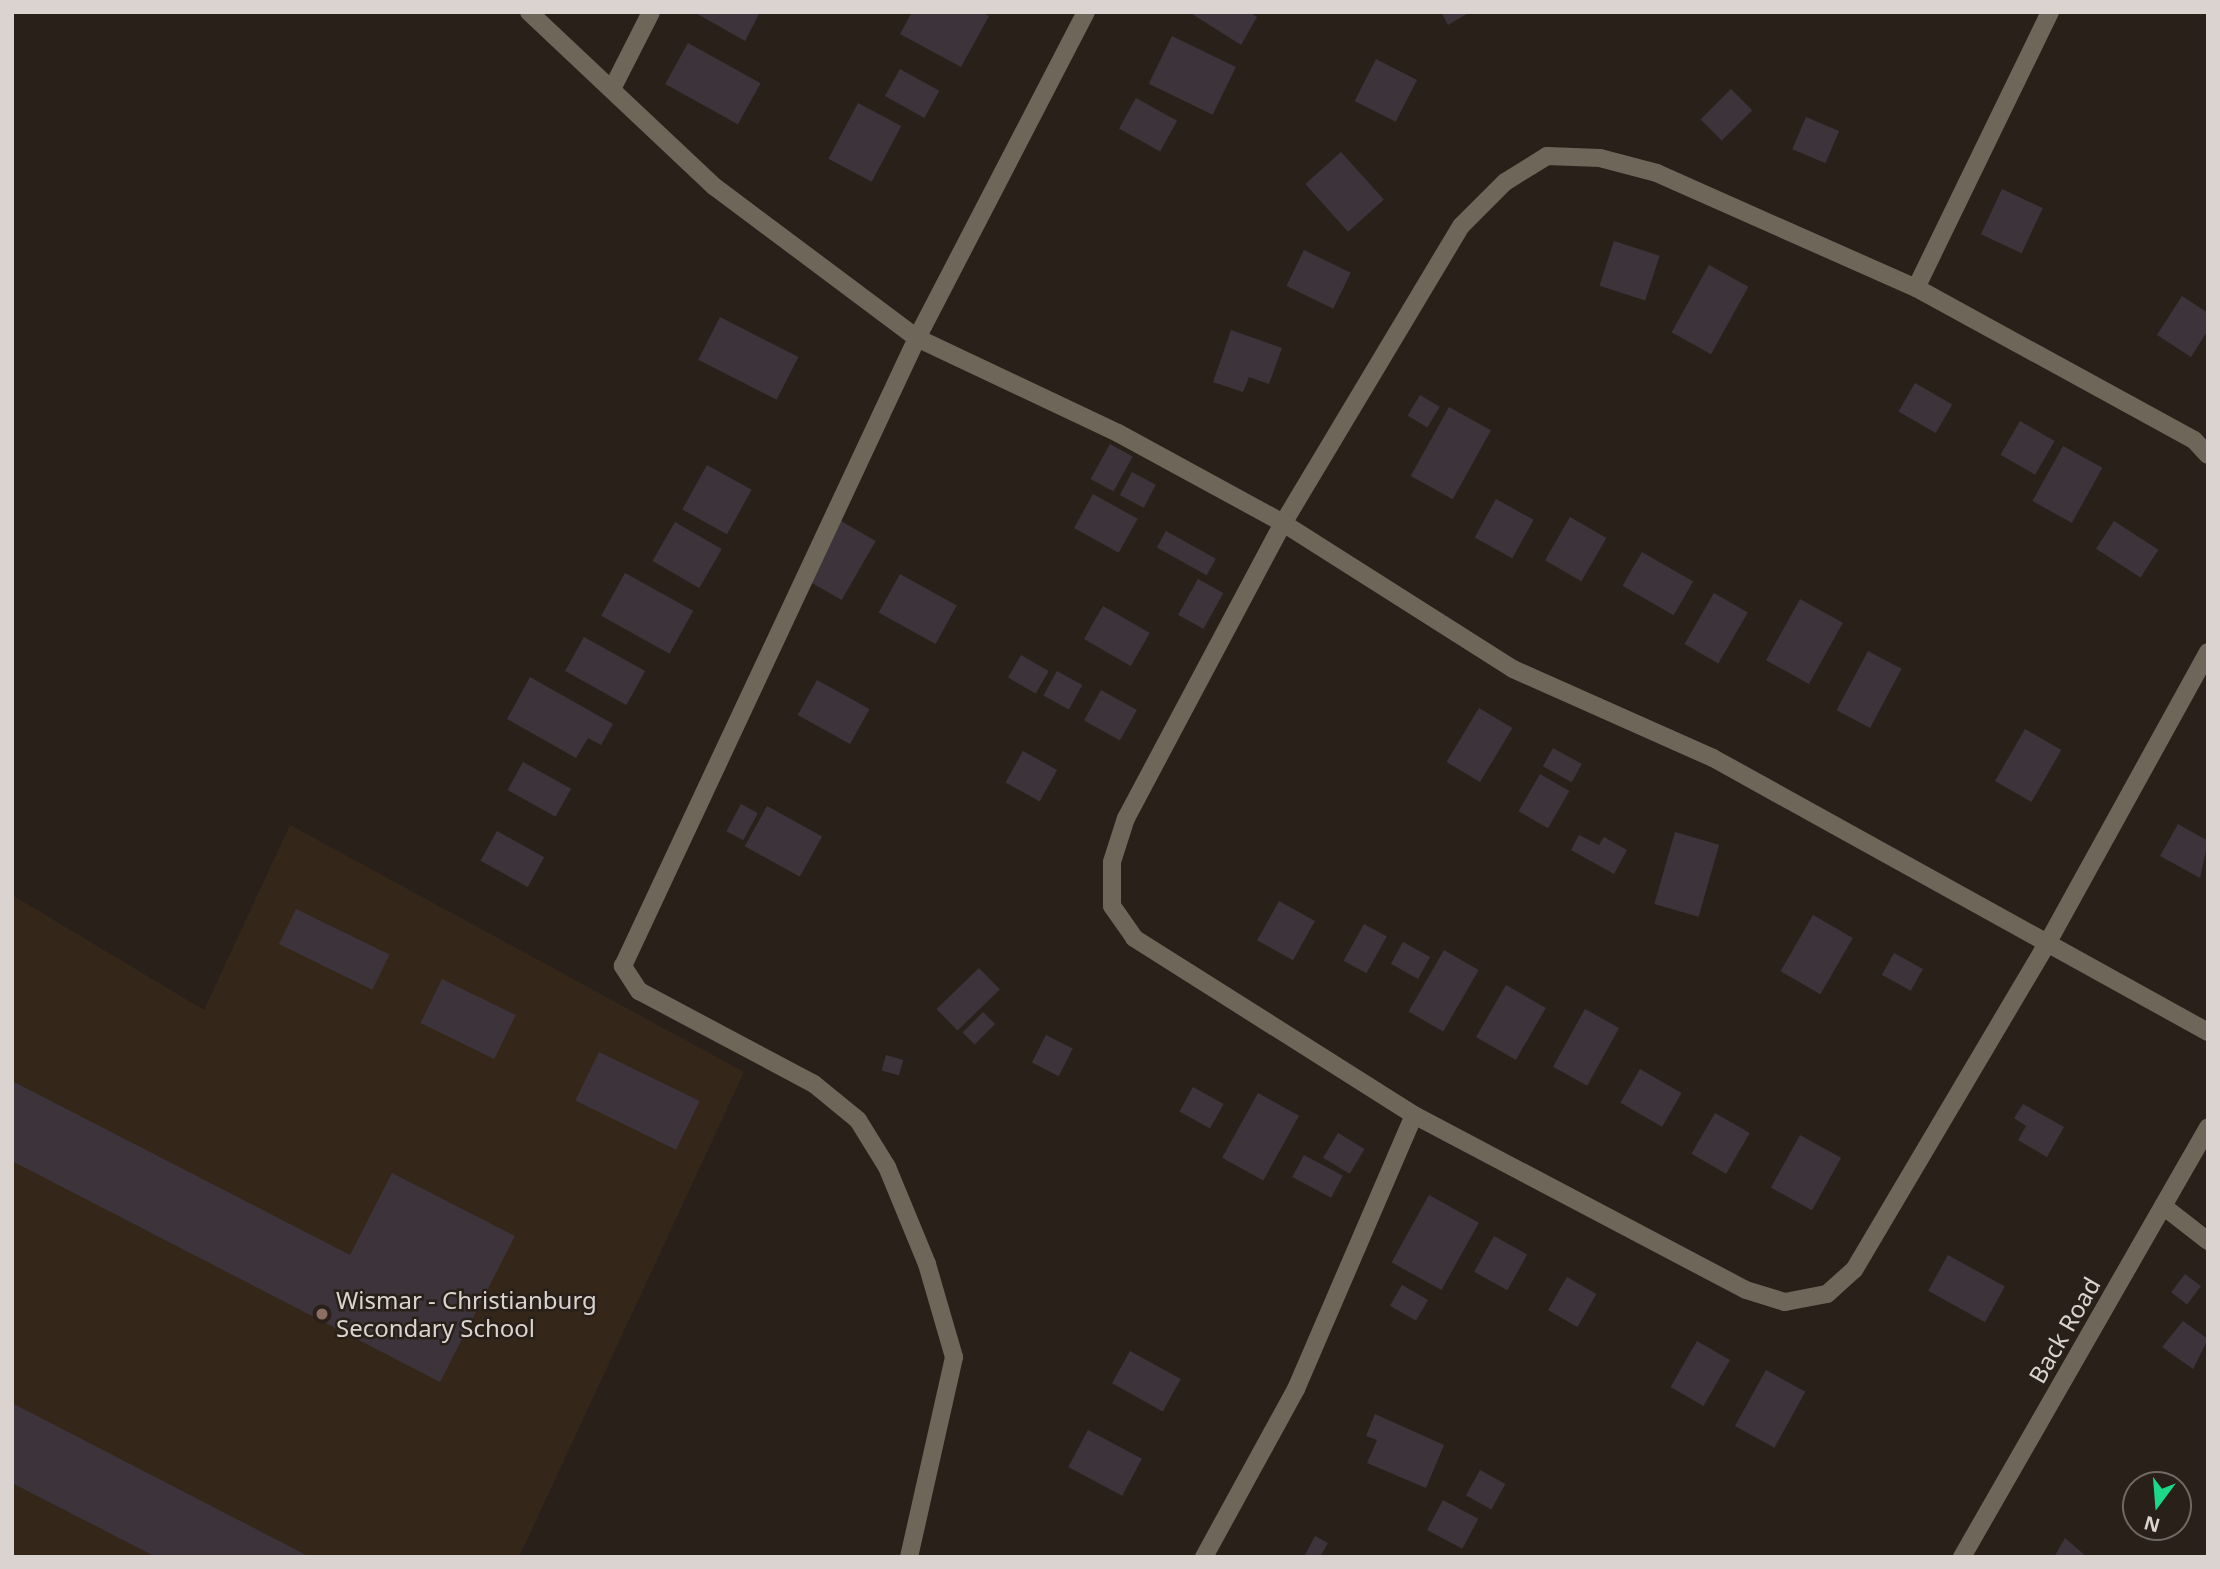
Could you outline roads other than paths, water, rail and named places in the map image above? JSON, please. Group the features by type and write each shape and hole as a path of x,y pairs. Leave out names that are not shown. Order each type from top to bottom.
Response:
{"street":[{"path":"529,12 715,187 917,338 1118,433 1283,523 1513,669 1713,758 2208,1032"},
{"path":"612,89 651,12"},
{"path":"909,1557 954,1357 927,1264 887,1167 858,1120 814,1084 639,991 623,966 917,338 1086,12"},
{"path":"1916,288 2050,12"},
{"path":"2208,455 2194,440 1916,288 1657,173 1600,159 1546,156 1505,182 1461,226 1283,523 1126,818 1112,862 1112,906 1134,938 1414,1115 1746,1290 1785,1302 1827,1294 1854,1269 2048,942 2208,652"},
{"path":"1204,1557 1297,1389 1414,1115"},
{"name":"Back Road","path":"1962,1557 2208,1128"},
{"path":"2163,1206 2208,1241"}],"place":[{"name":"Wismar - Christianburg Secondary School","path":"322,1314"}]}
